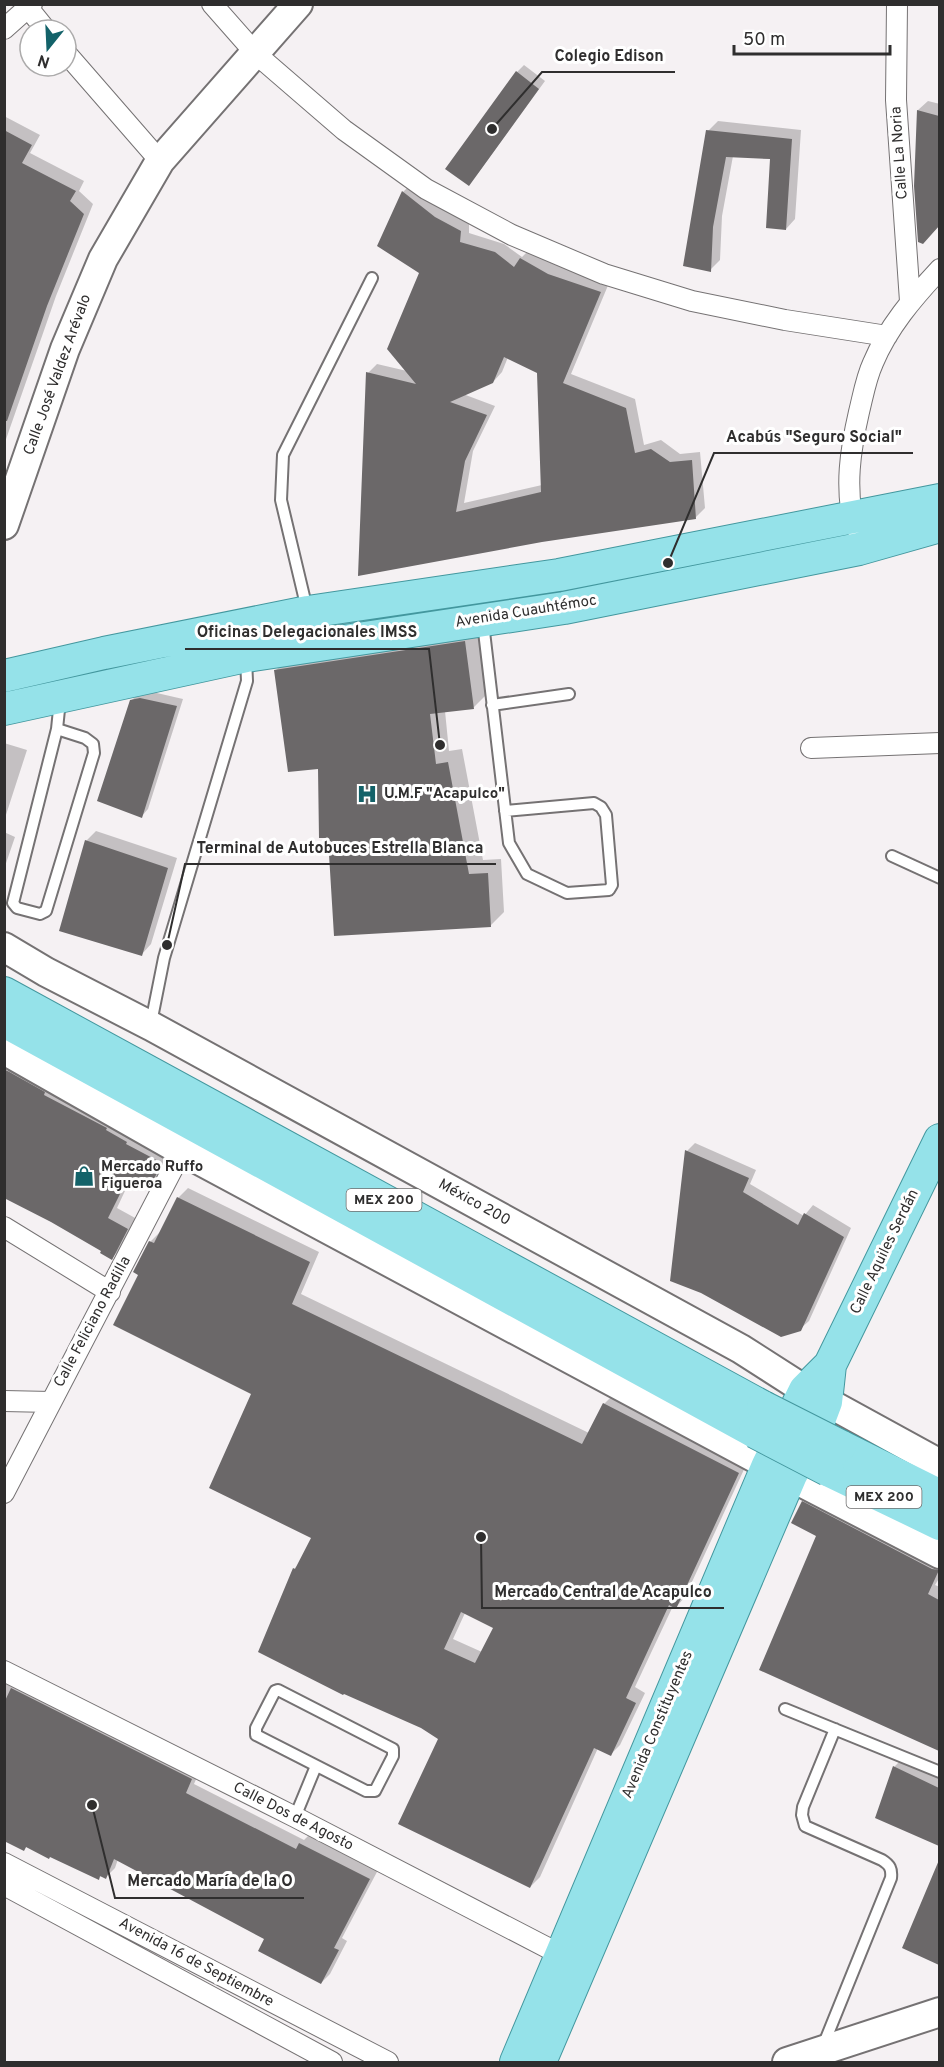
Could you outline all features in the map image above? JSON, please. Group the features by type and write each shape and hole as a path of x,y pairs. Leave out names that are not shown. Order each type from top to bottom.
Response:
{"main road":[{"name":"Avenida Cuauhtémoc","path":"4,676 104,653 308,612 559,575 939,500"},
{"name":"Avenida Cuauhtémoc","path":"4,709 246,656 564,608 860,549 939,526"},
{"name":"MEX 200","path":"4,993 759,1419"},
{"name":"MEX 200","path":"4,1021 834,1458 939,1524"},
{"name":"Calle Aquiles Serdán","path":"816,1396 938,1152"},
{"name":"Avenida Constituyentes","path":"516,2062 571,1960 780,1470 816,1396"},
{"name":"MEX 200","path":"834,1458 939,1496"},
{"name":"Avenida Constituyentes","path":"540,2062 571,1960"}],"street":[{"path":"212,4 256,54 344,130 417,182 512,235 604,274 692,301 785,320 887,336"},
{"name":"Calle José Valdez Arévalo","path":"4,525 65,349 99,268 160,161 298,4"},
{"name":"Calle La Noria","path":"897,4 896,100 910,301"},
{"path":"4,29 28,6"},
{"path":"78,67 160,161"},
{"path":"860,549 852,518 848,486 852,446 872,364 910,301 939,269"},
{"path":"811,748 939,743"},
{"name":"México 200","path":"4,947 46,972 151,1026 741,1349 816,1396 939,1464"},
{"path":"4,1050 182,1151 939,1554"},
{"name":"Calle Feliciano Radilla","path":"4,1493 182,1151"},
{"path":"4,1227 110,1292"},
{"path":"4,1401 51,1402"},
{"name":"Calle Dos de Agosto","path":"4,1671 296,1817 571,1960"},
{"name":"Avenida 16 de Septiembre","path":"4,1863 388,2062"},
{"name":"Avenida 16 de Septiembre","path":"4,1885 332,2062"},
{"path":"90,1931 100,1912"},
{"path":"787,2062 939,2012"}],"lane":[{"path":"308,612 281,500 283,456 372,278"},
{"path":"482,620 492,705 505,811 509,843 527,874 567,892 609,890 612,885 606,815 601,807 594,803 505,811"},
{"path":"151,1026 164,958 247,681 246,656"},
{"path":"492,705 568,694"},
{"path":"57,729 85,738 93,744 94,753 46,911 40,914 17,908 13,903 57,729 60,697"},
{"path":"892,856 939,878"},
{"path":"275,1691 281,1691 390,1746 394,1752 375,1791 371,1792 316,1766 256,1735 256,1728 275,1691"},
{"path":"785,1709 939,1772"},
{"path":"820,2052 891,1878 888,1864 882,1860 805,1826 803,1822 803,1807 836,1730"},
{"path":"296,1817 316,1766"}],"building":[{"path":"516,71 539,89 469,186 445,169"},
{"path":"917,110 939,116 939,226 923,244 918,242 914,186"},
{"path":"4,130 32,145 22,163 76,191 70,201 84,214 47,306 7,421 4,421"},
{"path":"706,130 792,139 786,230 766,228 770,159 726,157 713,227 711,272 683,266"},
{"path":"402,191 435,217 461,231 460,242 495,252 514,267 520,258 548,274 601,292 563,383 626,408 635,453 651,449 670,462 692,460 696,519 542,542 358,576 366,372 416,384 387,349 419,273 377,246","holes":["504,357 537,373 541,492 456,512 465,461 487,415 450,402 493,383"]},
{"name":"U.M.F \"Acapulco\"","path":"465,641 474,709 430,714 436,764 448,762 469,874 488,873 491,927 334,936 328,838 319,838 318,769 288,772 274,670"},
{"path":"140,698 177,706 142,818 97,801 130,700"},
{"path":"85,840 168,868 142,956 59,931"},
{"name":"Mercado Ruffo Figueroa","path":"4,1069 45,1092 44,1095 107,1128 106,1130 127,1142 126,1144 162,1163 150,1187 128,1178 108,1218 128,1229 112,1260 100,1253 101,1251 51,1222 4,1198"},
{"path":"685,1150 749,1178 743,1192 798,1225 804,1213 844,1237 801,1331 781,1337 701,1293 670,1281"},
{"path":"177,1197 310,1262 292,1304 582,1444 603,1403 739,1473 676,1609 669,1605 626,1698 636,1703 611,1756 594,1748 530,1888 398,1824 438,1739 421,1728 343,1695 258,1652 293,1568 295,1569 311,1538 209,1488 251,1394 113,1325 138,1275 133,1272 149,1241 154,1243","holes":["461,1612 493,1628 475,1663 444,1649"]},
{"path":"802,1501 932,1569 939,1570 928,1594 939,1600 939,1751 759,1670 816,1536 791,1523"},
{"path":"11,1688 192,1779 186,1793 296,1849 299,1843 370,1879 334,1948 339,1950 321,1984 258,1951 264,1939 114,1859 106,1879 100,1876 99,1880 26,1847 24,1851 4,1841 4,1703"},
{"path":"893,1766 939,1788 939,1846 875,1818"},
{"path":"939,1860 939,1965 902,1948"}],"place":[{"name":"Colegio Edison","path":"492,129"},
{"name":"Acabús \"Seguro Social\"","path":"668,563"},
{"name":"Oficinas Delegacionales IMSS","path":"440,745"},
{"name":"U.M.F \"Acapulco\"","path":"367,794"},
{"name":"Terminal de Autobuces Estrella Blanca","path":"167,945"},
{"name":"Mercado Ruffo Figueroa","path":"84,1176"},
{"name":"Mercado Central de Acapulco","path":"481,1537"},
{"name":"Mercado María de la O","path":"92,1805"}]}
